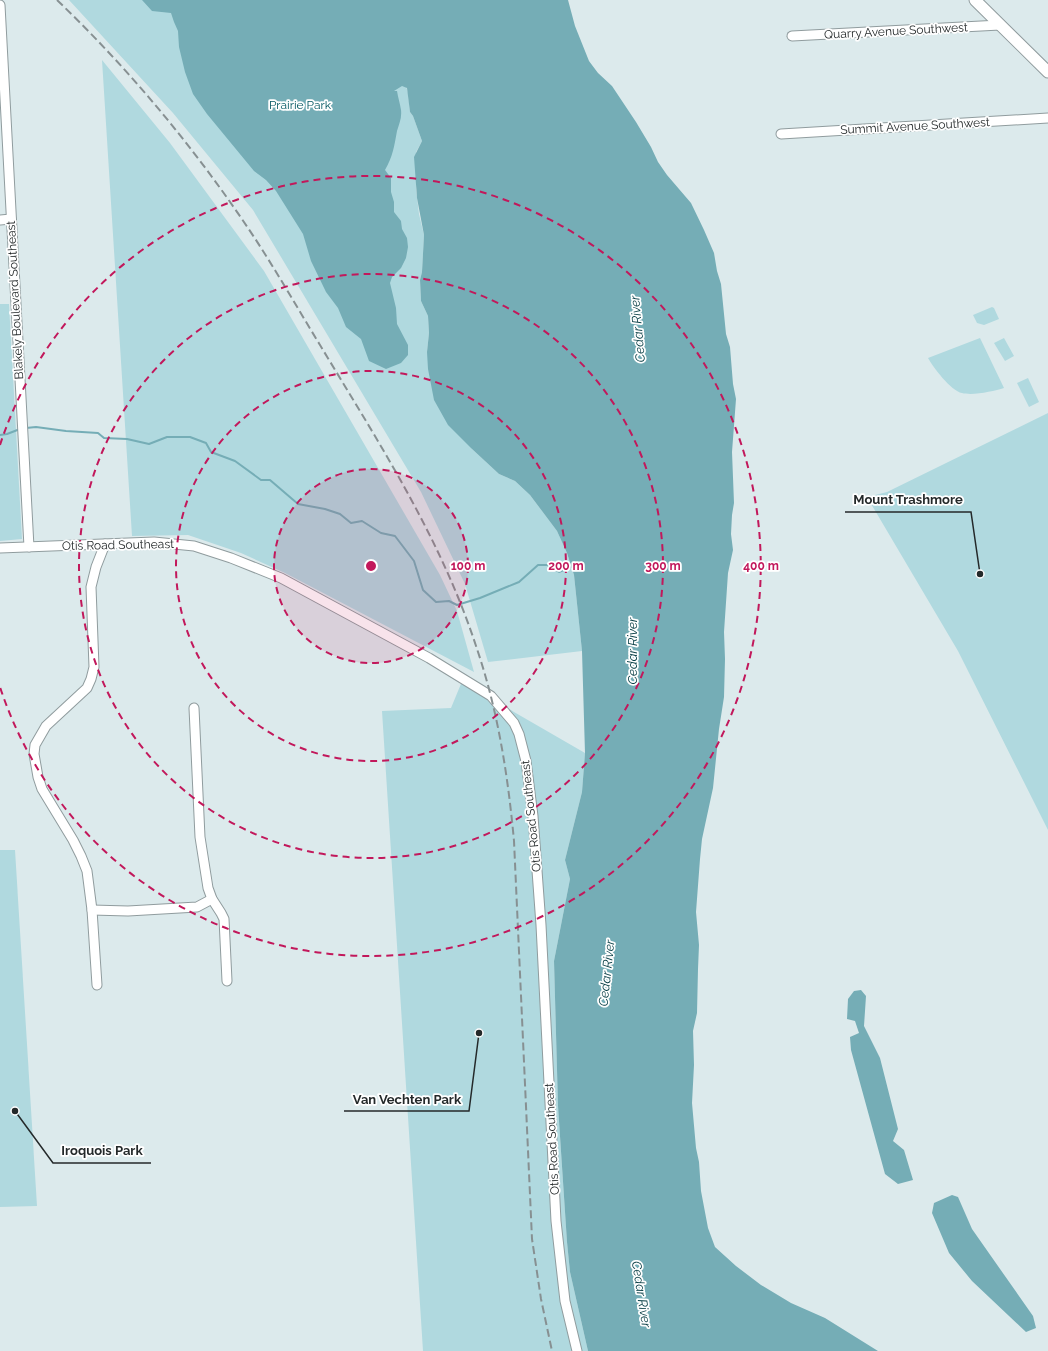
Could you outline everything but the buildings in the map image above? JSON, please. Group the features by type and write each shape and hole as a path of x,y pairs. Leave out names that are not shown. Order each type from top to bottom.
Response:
{"main road":[{"path":"975,0 1048,72"}],"street":[{"name":"Blakely Boulevard Southeast","path":"0,5 28,547"},
{"name":"Quarry Avenue Southwest","path":"792,36 1000,25"},
{"name":"Summit Avenue Southwest","path":"782,134 1048,118"},
{"path":"0,220 11,219"},
{"name":"Otis Road Southeast","path":"0,548 154,542 194,546 231,558 280,578 429,658 491,696 514,723 519,734 526,761 533,816 541,933 556,1221 566,1301 577,1351"},
{"path":"97,985 92,910 87,870 81,856 42,789 38,777 34,754 35,745 46,726 87,688 91,679 94,668 91,587 104,544"},
{"path":"194,708 200,837 208,888 212,899 222,912 224,919 227,981"},
{"path":"92,910 128,911 197,907 212,899"}],"green space":[{"name":"Prairie Park","path":"69,0 383,0 408,93 410,112 413,116 422,141 416,152 416,189 419,214 424,235 422,272 420,280 421,301 428,316 429,333 427,352 472,449 499,474 515,481 530,495 557,531 567,553 574,575 582,651 488,662 465,584 421,492 253,210 173,113"},
{"path":"102,60 170,143 264,271 440,575 457,611 474,672 285,573 241,553 188,535 132,536"},
{"path":"0,304 9,304 22,539 0,541"},
{"path":"992,307 994,308 999,319 984,325 977,323 973,315"},
{"path":"980,338 1004,388 977,394 962,393 953,388 938,373 928,358"},
{"path":"1004,338 1014,356 1005,361 994,343"},
{"path":"1028,378 1039,402 1029,407 1017,383"},
{"path":"1048,413 1048,830 958,651 867,497 887,492"},
{"path":"463,679 514,712 585,753 582,792 565,860 570,879 554,961 558,1106 567,1242 570,1272 588,1351 423,1351 382,711 451,708"},
{"path":"0,850 15,850 37,1206 0,1207"}],"water":[{"name":"Cedar River","path":"142,0 568,0 575,26 589,61 598,73 612,86 636,122 658,162 691,203 714,253 721,284 726,334 730,347 733,384 736,399 732,452 734,503 731,534 733,550 728,573 724,632 724,697 713,788 702,839 696,912 699,945 697,1013 693,1031 694,1065 692,1103 701,1191 708,1228 715,1247 736,1266 761,1285 791,1303 825,1318 878,1351 588,1351 570,1272 567,1242 558,1106 554,961 570,879 565,860 582,792 585,753 582,651 574,575 567,553 557,531 530,495 515,481 499,474 472,449 448,425 434,400 428,369 428,316 421,301 420,280 422,272 424,235 417,198 414,157 422,141 413,116 410,112 407,88 402,86 394,91 397,91 401,116 393,151 385,170 391,178 391,192 394,202 394,212 401,221 402,229 407,238 408,247 406,258 401,268 392,277 390,283 396,308 397,324 408,345 408,355 401,363 386,369 369,361 361,339 346,327 338,308 326,292 311,261 303,234 276,191 266,180 254,171 207,114 193,94 185,72 179,47 178,31 171,13 152,11"},
{"path":"861,990 866,996 864,1026 880,1058 898,1129 893,1141 904,1150 913,1180 898,1184 885,1174 851,1050 850,1037 859,1033 855,1021 847,1019 848,999 854,991"},
{"path":"952,1195 958,1197 972,1229 1033,1316 1036,1328 1026,1332 972,1281 949,1253 932,1213 934,1203"}],"waterway":[{"path":"26,428 36,427 98,433 104,438 127,439 149,444 167,437 190,437 206,443 211,452 235,461 261,480 270,480 298,504 325,509 340,514 351,523 362,521 381,533 395,536 414,561 423,590 436,602 449,601 457,605 480,598 519,582 538,565 547,565 559,572 573,566"},
{"path":"0,435 20,429"}],"railway":[{"path":"57,0 111,55 162,113 210,174 254,237 408,493 428,531 463,609 491,696 509,792 514,841 532,1239 541,1299 552,1351"}],"place":[{"name":"Mount Trashmore","path":"980,574"},
{"name":"Van Vechten Park","path":"479,1033"},
{"name":"Iroquois Park","path":"15,1111"}]}
